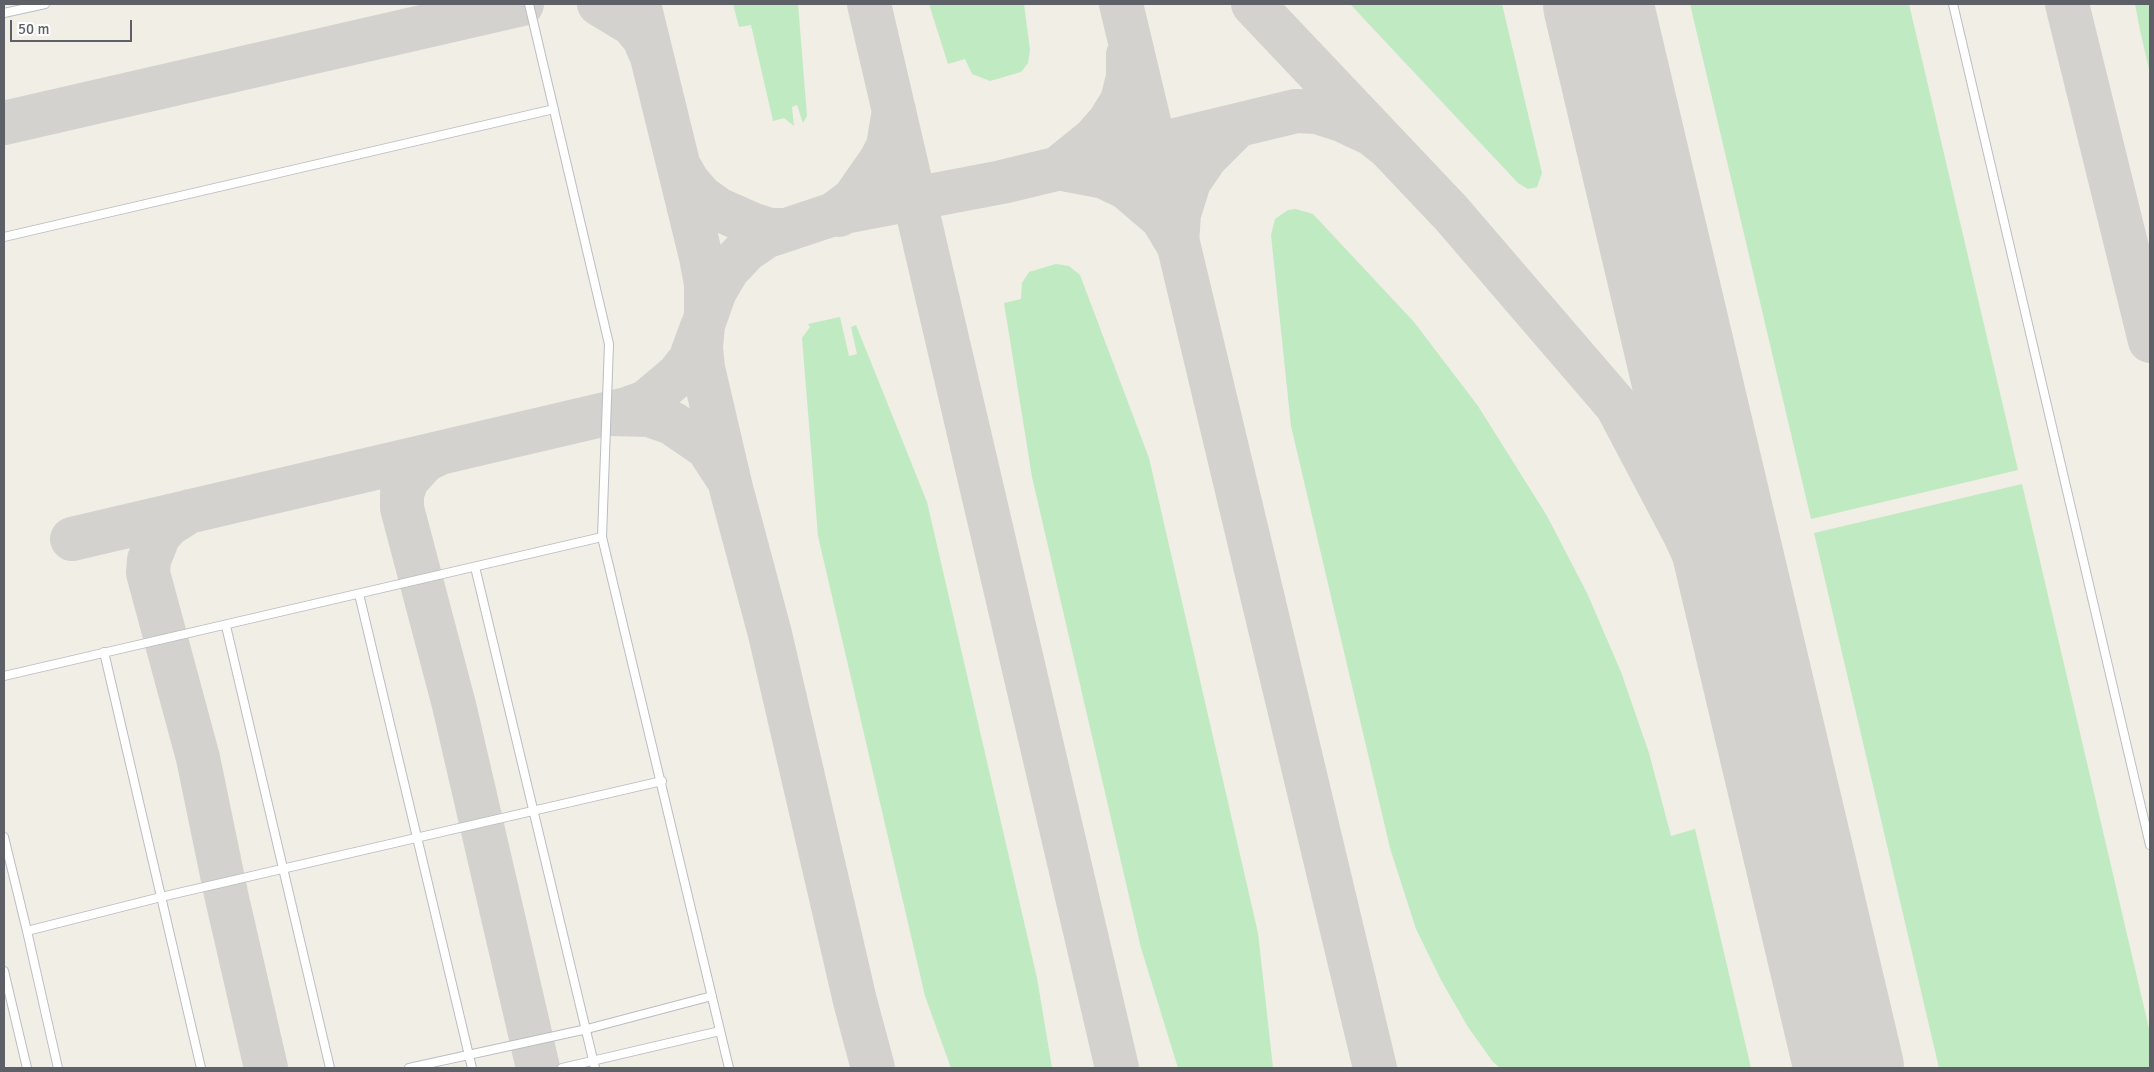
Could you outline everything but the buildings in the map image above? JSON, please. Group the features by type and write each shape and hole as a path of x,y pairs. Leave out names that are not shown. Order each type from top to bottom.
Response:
{"lane":[{"path":"4,13 45,4"},
{"path":"529,4 609,344 602,538 662,781 729,1068"},
{"path":"1953,4 2150,845"},
{"path":"4,236 554,109"},
{"path":"4,676 602,538"},
{"path":"475,567 587,1028 594,1065"},
{"path":"359,594 472,1068"},
{"path":"226,626 330,1068"},
{"path":"104,652 201,1068"},
{"path":"27,931 161,897 662,781"},
{"path":"4,837 58,1068"},
{"path":"4,971 27,1068"},
{"path":"410,1068 587,1028 712,996"},
{"path":"562,1068 594,1065 720,1031"}],"green space":[{"path":"733,4 798,4 807,116 803,123 797,105 792,107 794,126 784,118 773,121 751,25 739,27"},
{"path":"929,4 1024,4 1030,50 1028,63 1021,72 990,81 972,74 965,59 948,64"},
{"path":"1350,4 1502,4 1542,173 1537,187 1528,189 1518,183"},
{"path":"1690,4 1909,4 2018,470 1811,519"},
{"path":"2135,4 2150,4 2150,74 2140,30"},
{"path":"1296,209 1313,214 1414,322 1478,406 1547,516 1587,593 1621,672 1649,753 1671,836 1695,829 1751,1068 1500,1068 1493,1062 1468,1027 1441,980 1416,929 1390,848 1291,426 1271,235 1275,219 1288,210"},
{"path":"1056,264 1069,266 1080,275 1149,458 1258,933 1273,1068 1178,1068 1141,948 1032,477 1004,303 1021,299 1022,283 1029,272"},
{"path":"840,317 849,356 857,354 851,327 856,325 927,502 1037,978 1052,1068 951,1068 925,996 818,536 802,338 810,327 808,324"},
{"path":"2022,484 2150,1033 2150,1068 1939,1068 1814,533"}],"taxiway":[{"path":"4,123 522,4"},
{"path":"599,4 632,24 644,38 649,50"},
{"path":"639,4 701,257 706,284 706,312"},
{"path":"869,4 1117,1068"},
{"path":"1121,4 1375,1068"},
{"path":"1253,4 1451,213 1617,406 1685,535 1768,718"},
{"path":"2067,4 2150,341"},
{"path":"1062,165 1094,139 1109,122 1122,101 1128,77 1128,55"},
{"path":"839,215 834,214 853,200 881,160 888,146 894,110"},
{"path":"873,1068 855,1001 770,634 731,488 703,368 701,347 703,325 715,291 728,269 746,250 765,237 834,214 1002,182 1296,111 1317,112 1342,120 1372,134 1387,146"},
{"path":"1062,169 1104,177 1127,188 1162,218 1177,243 1179,214 1189,182 1206,157 1238,125"},
{"path":"680,168 688,182 701,197 718,209 770,230 786,230"},
{"path":"72,539 627,409 646,402 678,375 690,360 702,327"},
{"path":"610,414 649,415 672,423 707,447 726,476"},
{"path":"438,454 425,460 407,480 402,494 402,508 454,705 538,1068"},
{"path":"190,511 168,525 159,535 149,560 148,573 198,758 226,894 266,1068"}],"runway":[{"path":"1598,4 1849,1068"}]}
